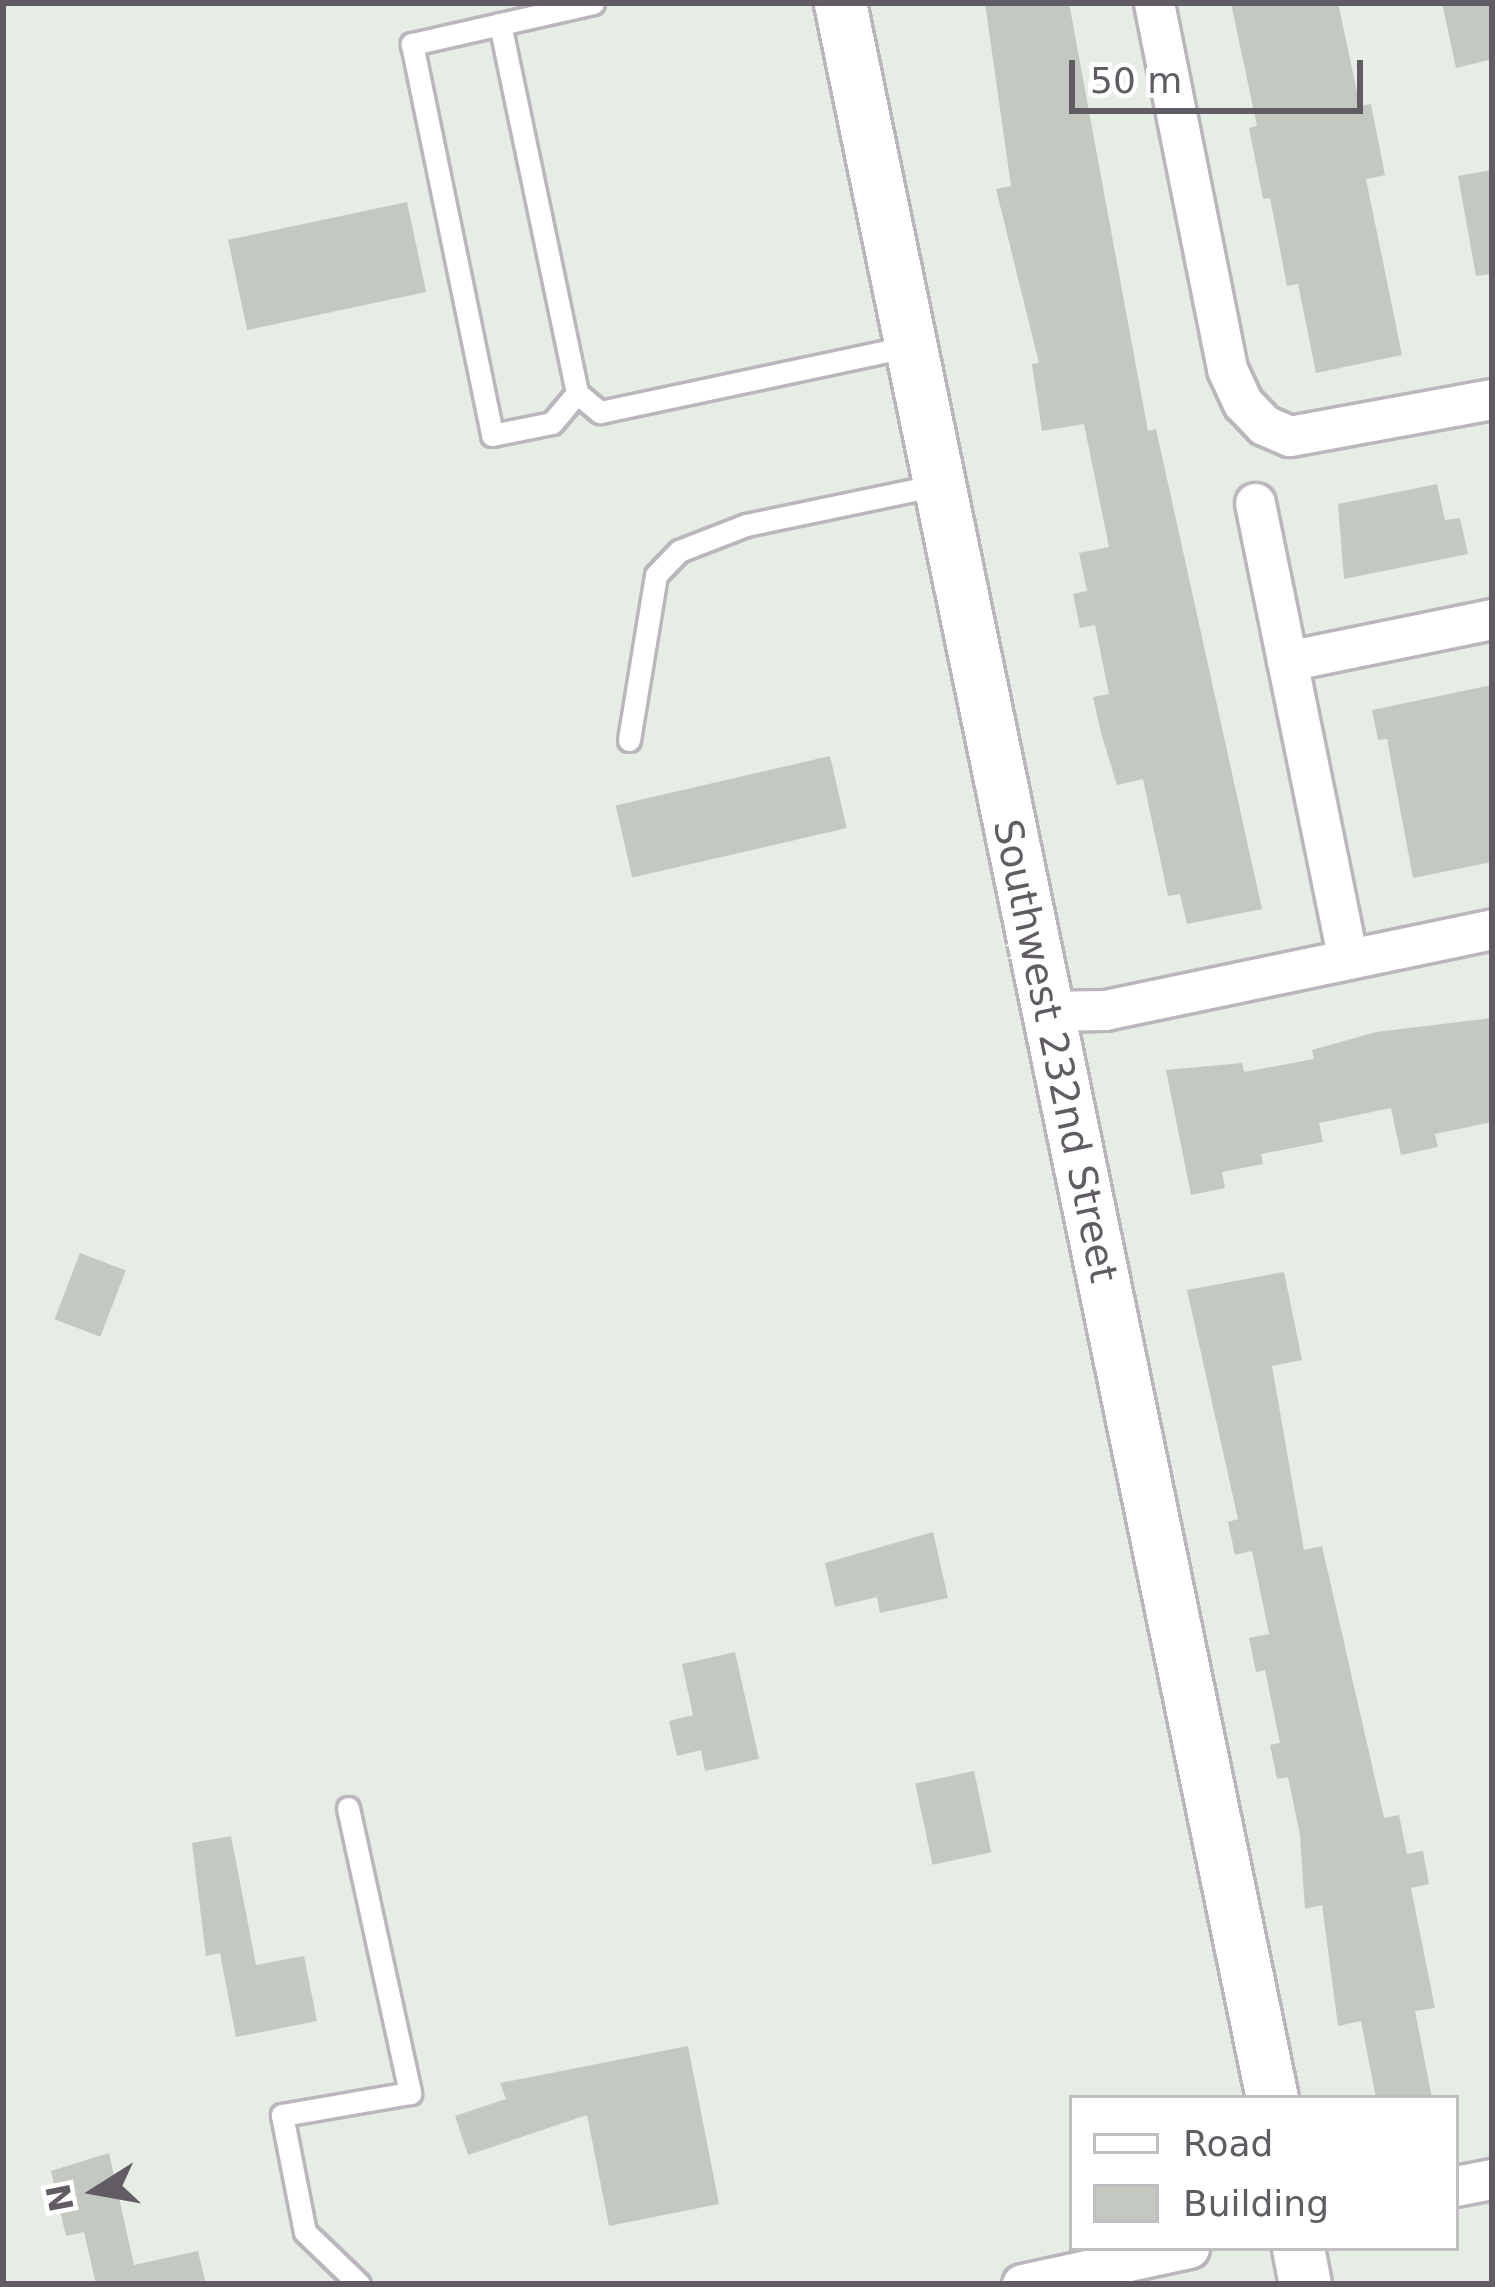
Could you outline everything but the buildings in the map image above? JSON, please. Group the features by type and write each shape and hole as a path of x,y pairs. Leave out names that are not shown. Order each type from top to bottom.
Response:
{"street":[{"name":"Southwest 232nd Street","path":"840,3 1271,2095"},
{"path":"1154,3 1228,368 1264,425 1307,436 1492,399"},
{"path":"1255,503 1348,959"},
{"path":"1287,661 1492,619"},
{"path":"1046,1011 1105,1010 1492,929"},
{"path":"1459,2185 1492,2179"},
{"path":"1023,2284 1175,2251"},
{"path":"1299,2251 1305,2284"}],"lane":[{"path":"577,393 552,423 491,435 412,44 593,3"},
{"path":"500,24 577,393 600,412 910,346"},
{"path":"629,740 656,575 679,551 746,525 938,485"},
{"path":"348,1808 410,2092 283,2115 305,2232 359,2284"}]}
